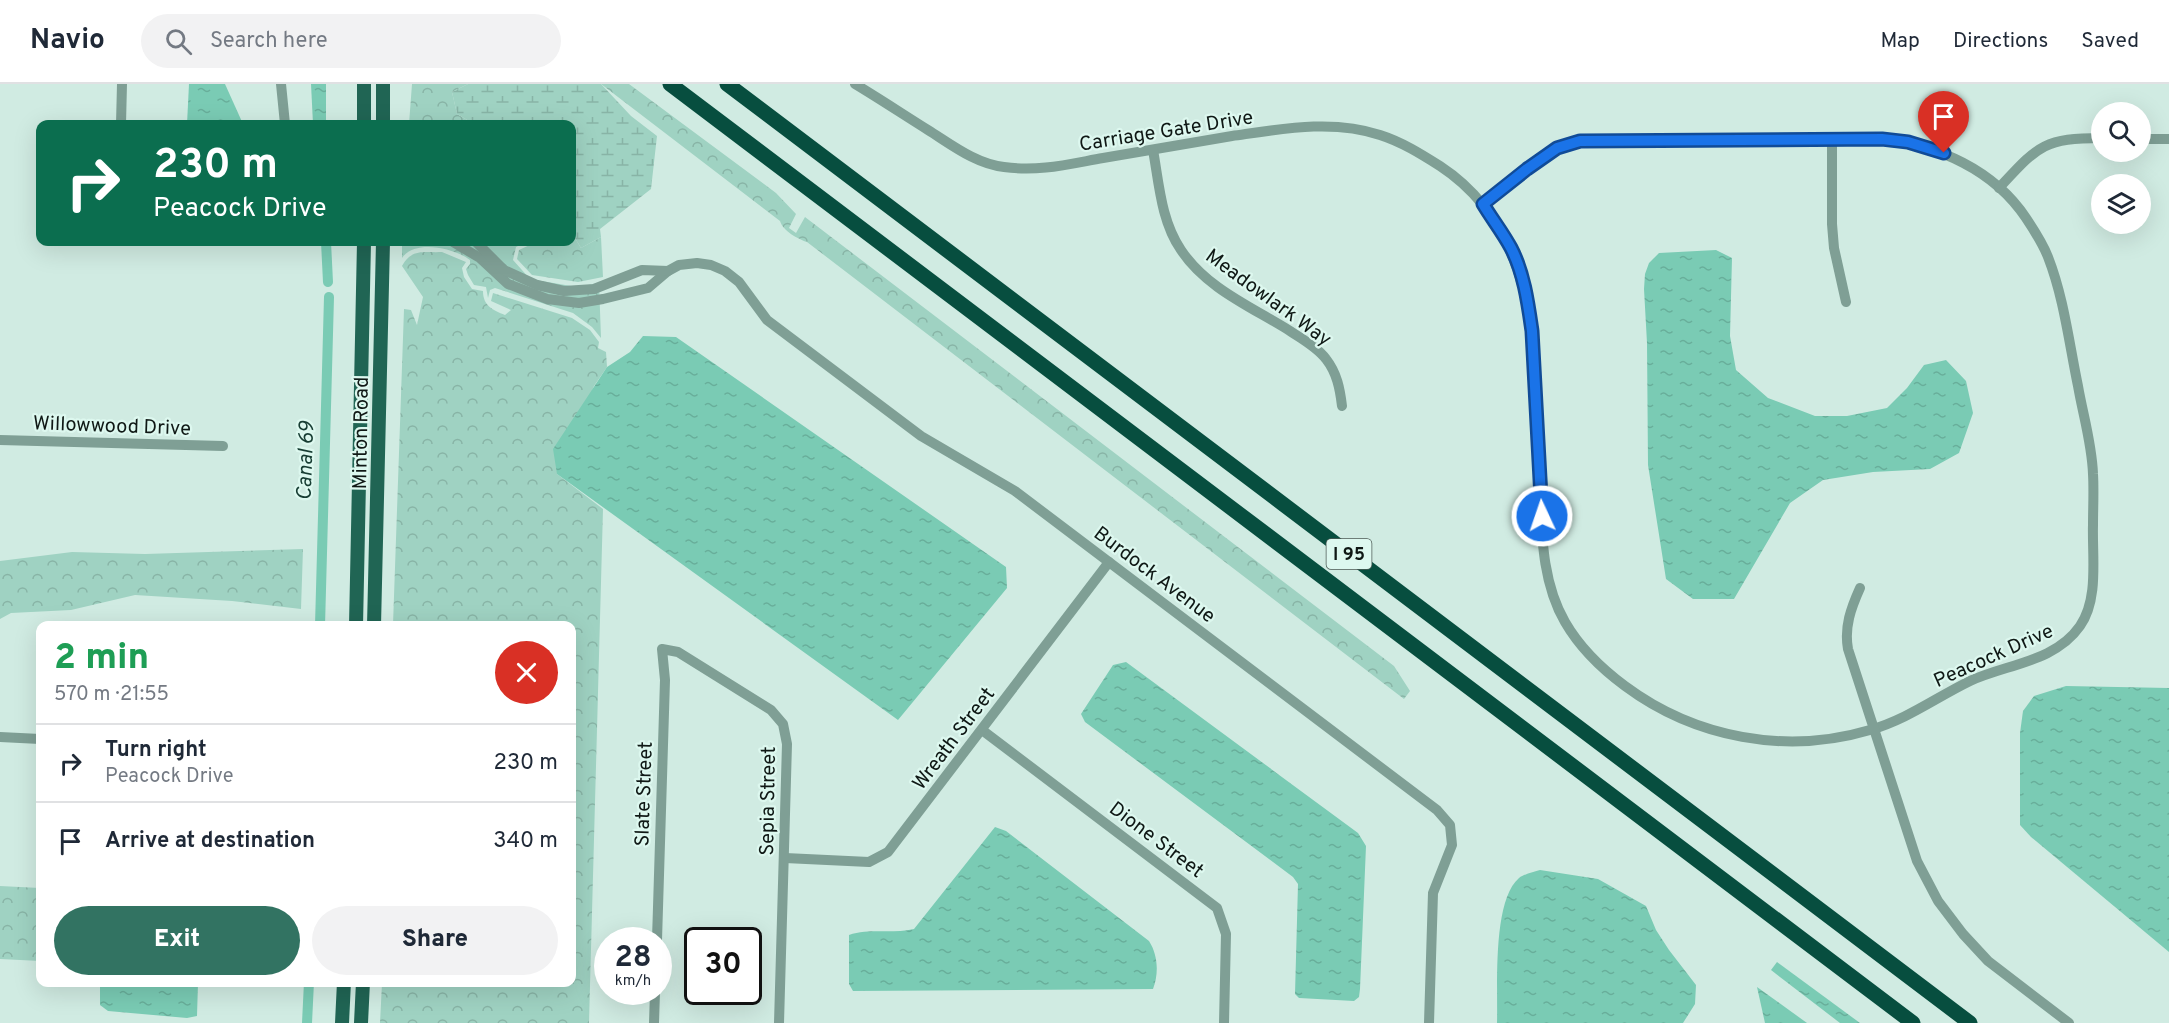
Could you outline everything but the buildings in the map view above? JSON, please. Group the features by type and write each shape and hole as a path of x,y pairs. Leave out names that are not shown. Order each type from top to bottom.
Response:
{"highway":[{"name":"I 95","path":"670,84 1913,1023"},
{"name":"I 95","path":"727,84 1970,1023"}],"main road":[{"path":"364,84 364,120"},
{"path":"383,84 383,120"},
{"name":"Minton Road","path":"356,621 364,246"},
{"name":"Minton Road","path":"374,621 383,246"},
{"path":"342,1023 344,987"},
{"path":"361,1023 363,987"}],"street":[{"path":"121,120 122,84"},
{"path":"281,84 285,120"},
{"name":"Carriage Gate Drive","path":"855,84 974,159 1001,167 1033,170 1280,129 1312,126 1343,128 1380,135 1412,148 1458,178 1483,204"},
{"path":"1999,188 2024,161 2043,146 2072,138 2091,138"},
{"name":"Peacock Drive","path":"1882,139 1908,142 1944,153 1972,168 1999,188 2025,215 2047,253 2059,292 2094,475 2090,603 2083,622 2068,641 2050,653 1970,681 1919,710 1873,729 1840,737 1794,741 1751,740 1685,722 1642,699 1604,671 1582,647 1565,622 1547,576 1532,331 1528,303 1520,271 1511,249 1483,204 1557,148 1580,141 1882,139"},
{"path":"2151,139 2169,139"},
{"path":"1832,140 1834,248 1846,302"},
{"name":"Meadowlark Way","path":"1153,150 1164,213 1179,248 1194,268 1214,285 1309,343 1326,358 1340,388 1342,406"},
{"name":"Burdock Avenue","path":"462,246 483,255"},
{"name":"Burdock Avenue","path":"478,246 508,284 579,303 634,293 648,288 679,265 697,262 725,271 739,282 767,320 921,436 1015,491 1437,810 1450,825 1452,845 1433,893 1429,1023"},
{"name":"Burdock Avenue","path":"548,293 598,288 642,270 668,271"},
{"path":"631,273 634,293"},
{"path":"598,288 603,299"},
{"name":"Willowwood Drive","path":"0,440 223,446"},
{"name":"Wreath Street","path":"785,858 869,862 888,852 1109,561"},
{"path":"1860,588 1852,606 1845,633 1848,649 1917,861 1938,901 1963,934 1988,961 2069,1023"},
{"name":"Sepia Street","path":"662,649 678,652 771,710 783,724 787,744 779,1023"},
{"name":"Slate Street","path":"657,927 664,680 662,649"},
{"name":"Dione Street","path":"982,730 1217,908 1226,934 1224,1023"},
{"path":"0,737 36,739"},
{"path":"654,1023 655,1005"}],"green space":[{"path":"412,84 468,84 452,92 457,114 467,120 409,120"},
{"path":"468,84 601,84 631,116 657,136 651,189 600,229 601,237 581,248 576,240 576,120 467,120 457,114 452,92"},
{"path":"601,84 629,84 776,193 796,214 789,228 796,233 805,217 1394,666 1410,691 1404,699 807,242 787,231 780,221"},
{"path":"601,237 603,277 578,282 532,275 517,259 519,250 528,246 576,246 576,240 581,248"},
{"path":"402,246 518,246 513,260 530,279 577,287 599,283 601,338 592,327 573,313 495,288 490,290 488,298 486,287 474,285 468,275 466,269 470,260 454,252 425,247 408,252 402,258"},
{"path":"424,252 442,252 466,262 462,268 464,277 472,289 483,291 487,304 493,309 505,315 511,310 491,301 493,293 572,318 590,330 599,342 598,348 606,352 607,367 594,386 557,474 603,509 589,1023 380,1023 382,987 576,987 576,621 393,621 404,309 411,310 417,325 423,297 402,266 410,256"},
{"path":"303,549 301,609 232,601 135,595 71,610 11,613 0,619 0,561 72,552 145,554"},
{"path":"0,886 36,888 36,961 0,959"}],"water":[{"path":"189,84 225,84 241,120 187,120"},
{"path":"311,84 326,84 326,120 313,120"},
{"path":"1716,250 1732,258 1730,336 1736,370 1768,398 1815,416 1847,416 1887,408 1907,388 1924,365 1946,360 1966,381 1973,413 1959,453 1930,469 1873,472 1823,480 1790,503 1734,599 1693,599 1666,579 1648,465 1644,289 1645,274 1649,263 1659,253"},
{"path":"643,336 676,337 1006,567 1007,588 898,720 557,474 553,449 607,367 630,352"},
{"path":"1126,662 1358,833 1366,846 1360,989 1359,997 1354,1001 1299,998 1295,994 1298,884 1293,877 1085,722 1081,714 1113,665"},
{"path":"2066,686 2169,688 2169,952 2031,837 2020,825 2020,733 2023,711 2034,696"},
{"path":"995,827 1006,831 1149,941 1157,964 1153,989 853,991 849,984 849,935 914,929"},
{"path":"1540,870 1598,879 1646,906 1656,930 1696,985 1695,1004 1683,1023 1497,1023 1498,946 1504,905 1510,889 1519,878"},
{"path":"1777,962 1860,1023 1840,1023 1771,970"},
{"path":"100,987 198,987 197,1016 187,1018 108,1011 100,1005"},
{"path":"1757,987 1807,1023 1765,1023"}],"waterway":[{"name":"Canal 69","path":"326,246 328,282"},
{"name":"Canal 69","path":"320,621 329,297"},
{"name":"Canal 69","path":"307,1023 309,987"}],"route":[{"path":"1542,516 1532,331 1528,303 1520,271 1511,249 1483,204 1557,148 1580,141 1882,139 1908,142 1944,153"}]}
